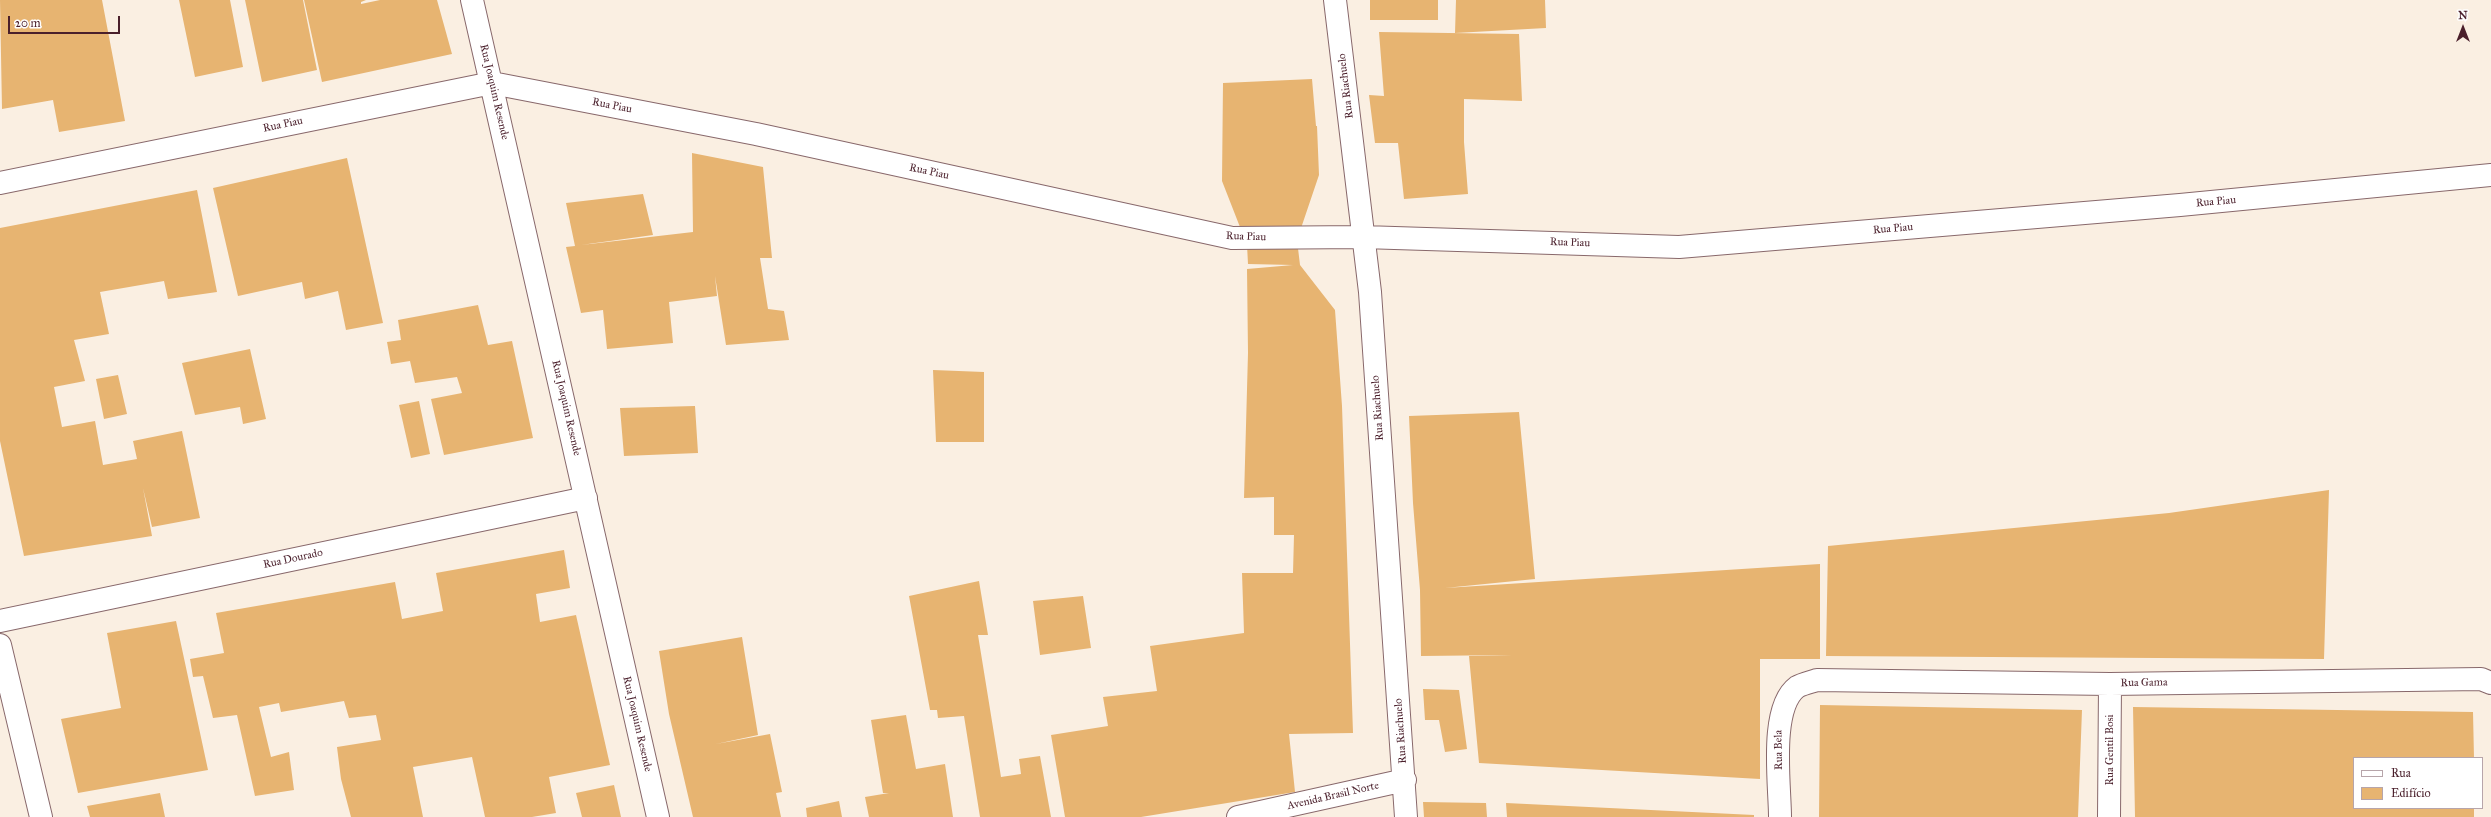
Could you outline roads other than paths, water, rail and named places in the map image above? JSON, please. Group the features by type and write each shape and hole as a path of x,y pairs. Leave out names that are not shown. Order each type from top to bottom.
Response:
{"street":[{"name":"Rua Joaquim Resende","path":"472,0 658,817"},
{"name":"Rua Riachuelo","path":"1335,0 1370,292 1405,780 1406,817"},
{"name":"Rua Piau","path":"0,183 492,83 756,134 1232,238 1364,237 1679,246 2180,205 2491,175"},
{"name":"Rua Dourado","path":"0,620 586,498"},
{"path":"0,645 40,817"},
{"name":"Rua Gama","path":"1797,687 1817,680 2110,684 2481,679 2491,684"},
{"name":"Rua Gentil Bosi","path":"2109,817 2110,684"},
{"name":"Rua Bela","path":"1780,817 1779,725 1784,704 1797,687"},
{"name":"Avenida Brasil Norte","path":"1238,817 1405,780"}]}
